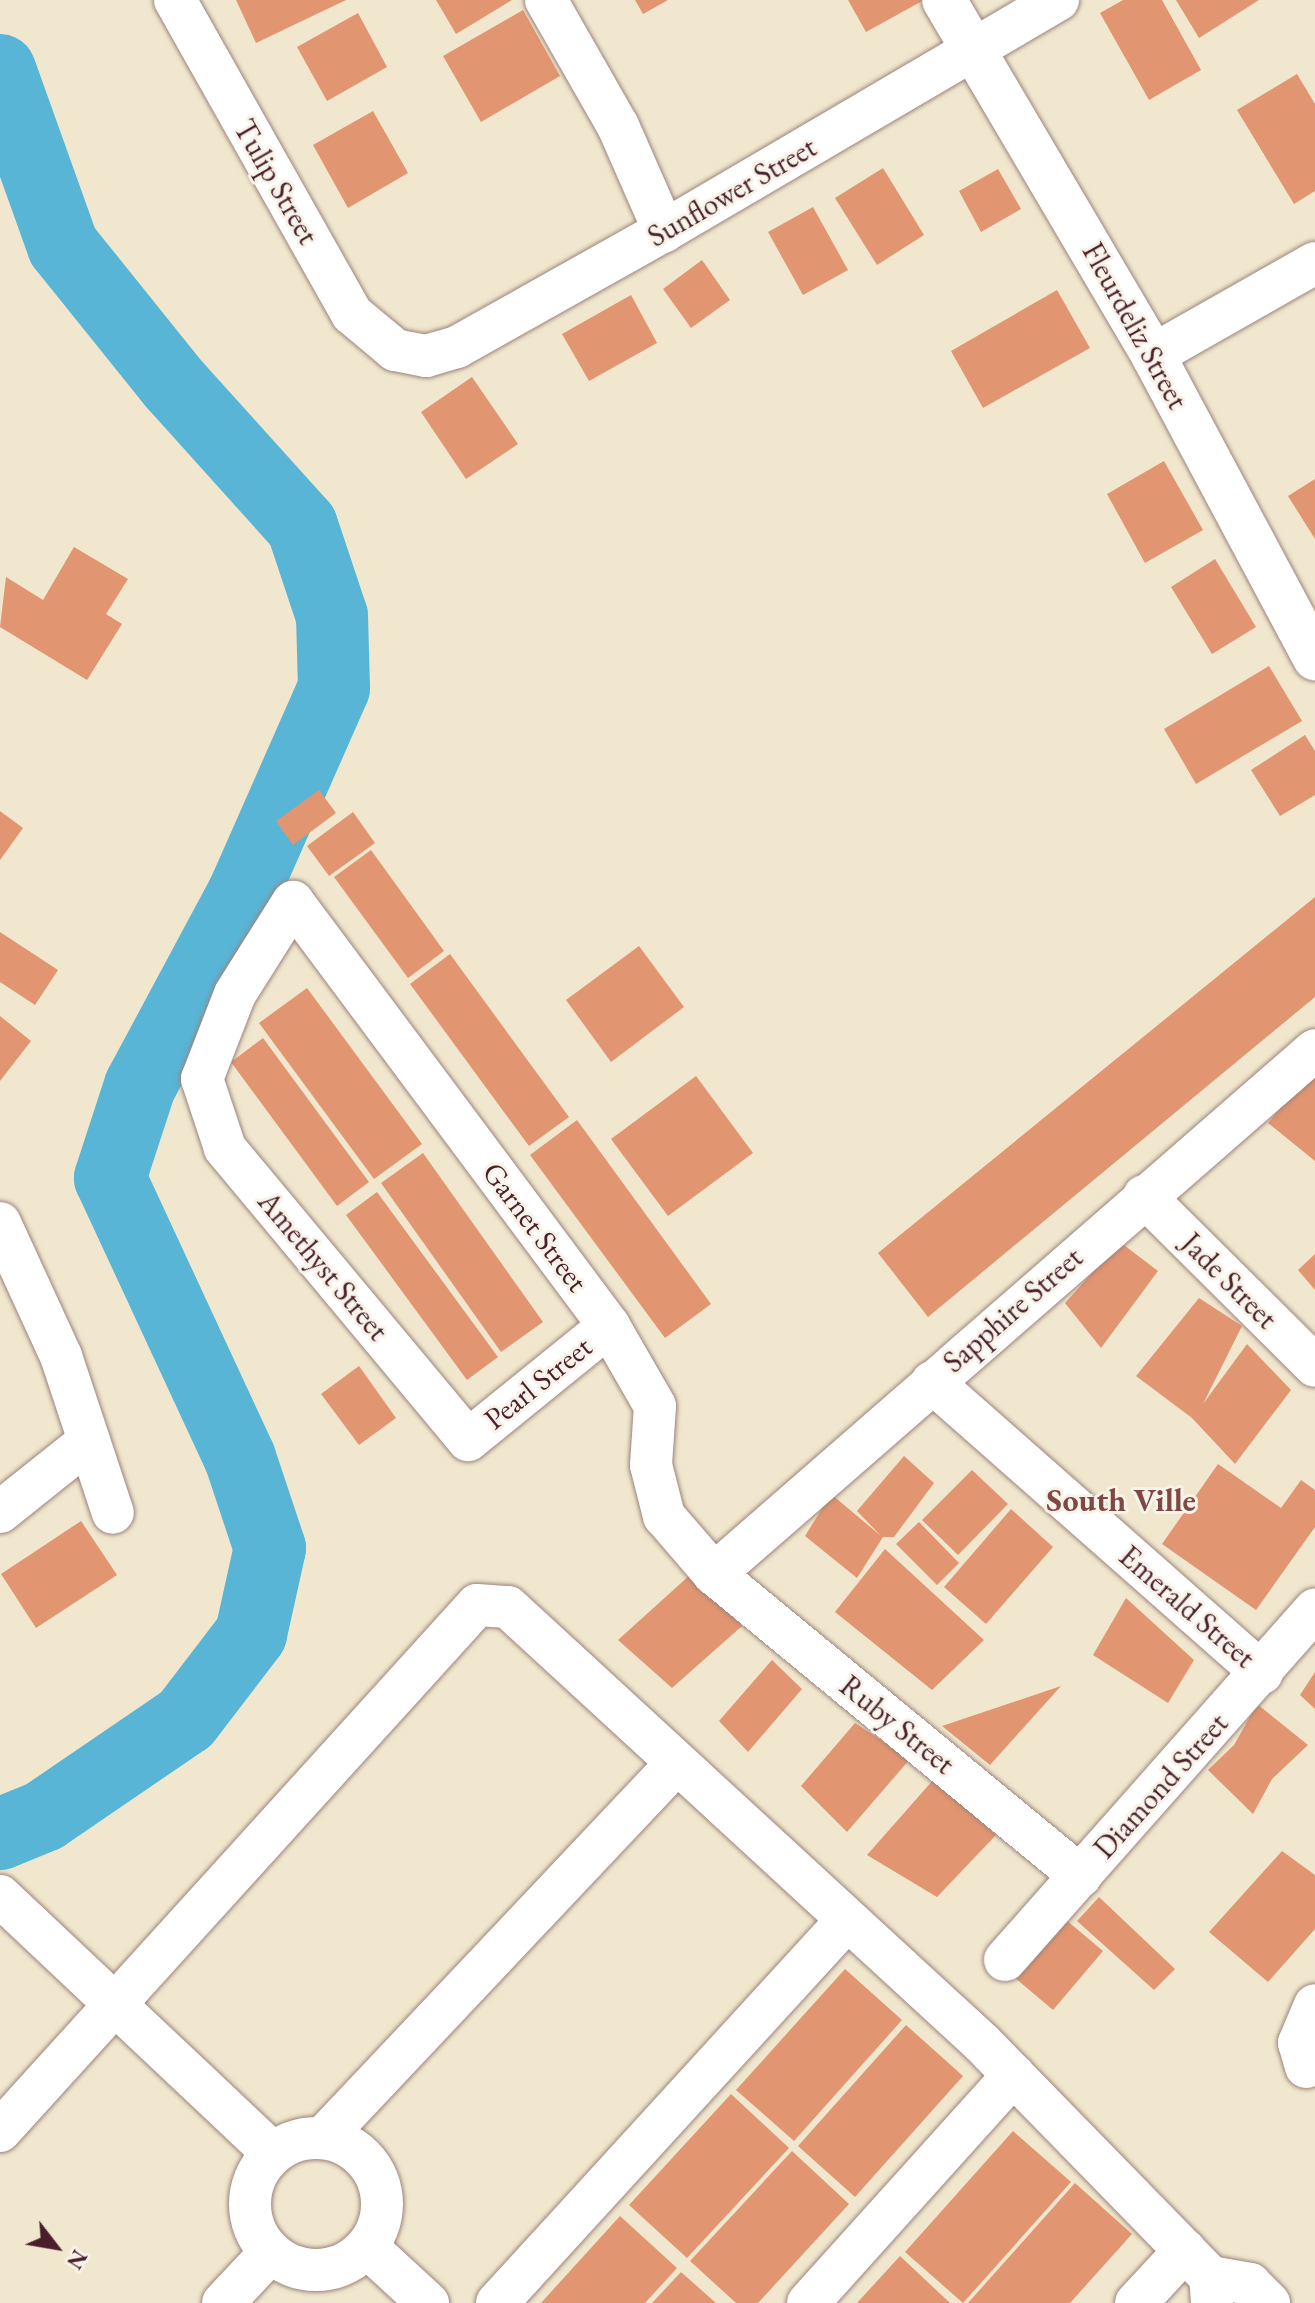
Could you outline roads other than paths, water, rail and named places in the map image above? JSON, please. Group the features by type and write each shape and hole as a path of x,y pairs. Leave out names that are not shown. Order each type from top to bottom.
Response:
{"street":[{"name":"Tulip Street","path":"175,0 352,314 395,350"},
{"path":"546,0 618,126 664,231"},
{"name":"Fleurdeliz Street","path":"944,0 1153,355 1315,658"},
{"name":"Sunflower Street","path":"395,350 426,356 457,347 977,52 1058,0"},
{"path":"1153,355 1315,263"},
{"name":"Amethyst Street","path":"293,902 235,994 202,1079 225,1148 468,1440"},
{"name":"Garnet Street","path":"293,902 609,1326 655,1406 651,1465 664,1516 714,1574"},
{"name":"Sapphire Street","path":"714,1574 1315,1050"},
{"name":"Jade Street","path":"1144,1196 1315,1366"},
{"path":"0,1223 61,1356 113,1513"},
{"name":"Pearl Street","path":"468,1440 609,1326"},
{"name":"Emerald Street","path":"932,1382 1262,1673"},
{"path":"0,1512 89,1441"},
{"name":"Ruby Street","path":"714,1574 1080,1876"},
{"path":"0,2131 477,1605 508,1607 674,1766 1013,2075 1203,2277"},
{"name":"Diamond Street","path":"1005,1960 1315,1610"},
{"path":"323,2138 674,1766"},
{"path":"0,1896 273,2153"},
{"path":"497,2303 846,1921"},
{"path":"1306,2067 1299,2043 1315,2005"},
{"path":"808,2303 1013,2075"},
{"path":"323,2138 356,2151 381,2187 380,2218 367,2247 330,2269 288,2265 270,2253 257,2235 250,2191 273,2153 293,2141 323,2138"},
{"path":"367,2247 428,2303"},
{"path":"223,2303 270,2253"},
{"path":"1136,2303 1203,2277 1250,2284 1269,2303"}],"waterway":[{"path":"0,70 63,246 174,384 302,526 332,616 334,688 243,894 140,1086 110,1178 240,1458 270,1548 251,1634 186,1719 44,1816 0,1834"}],"district":[{"name":"South Ville","path":"1121,1500"}]}
